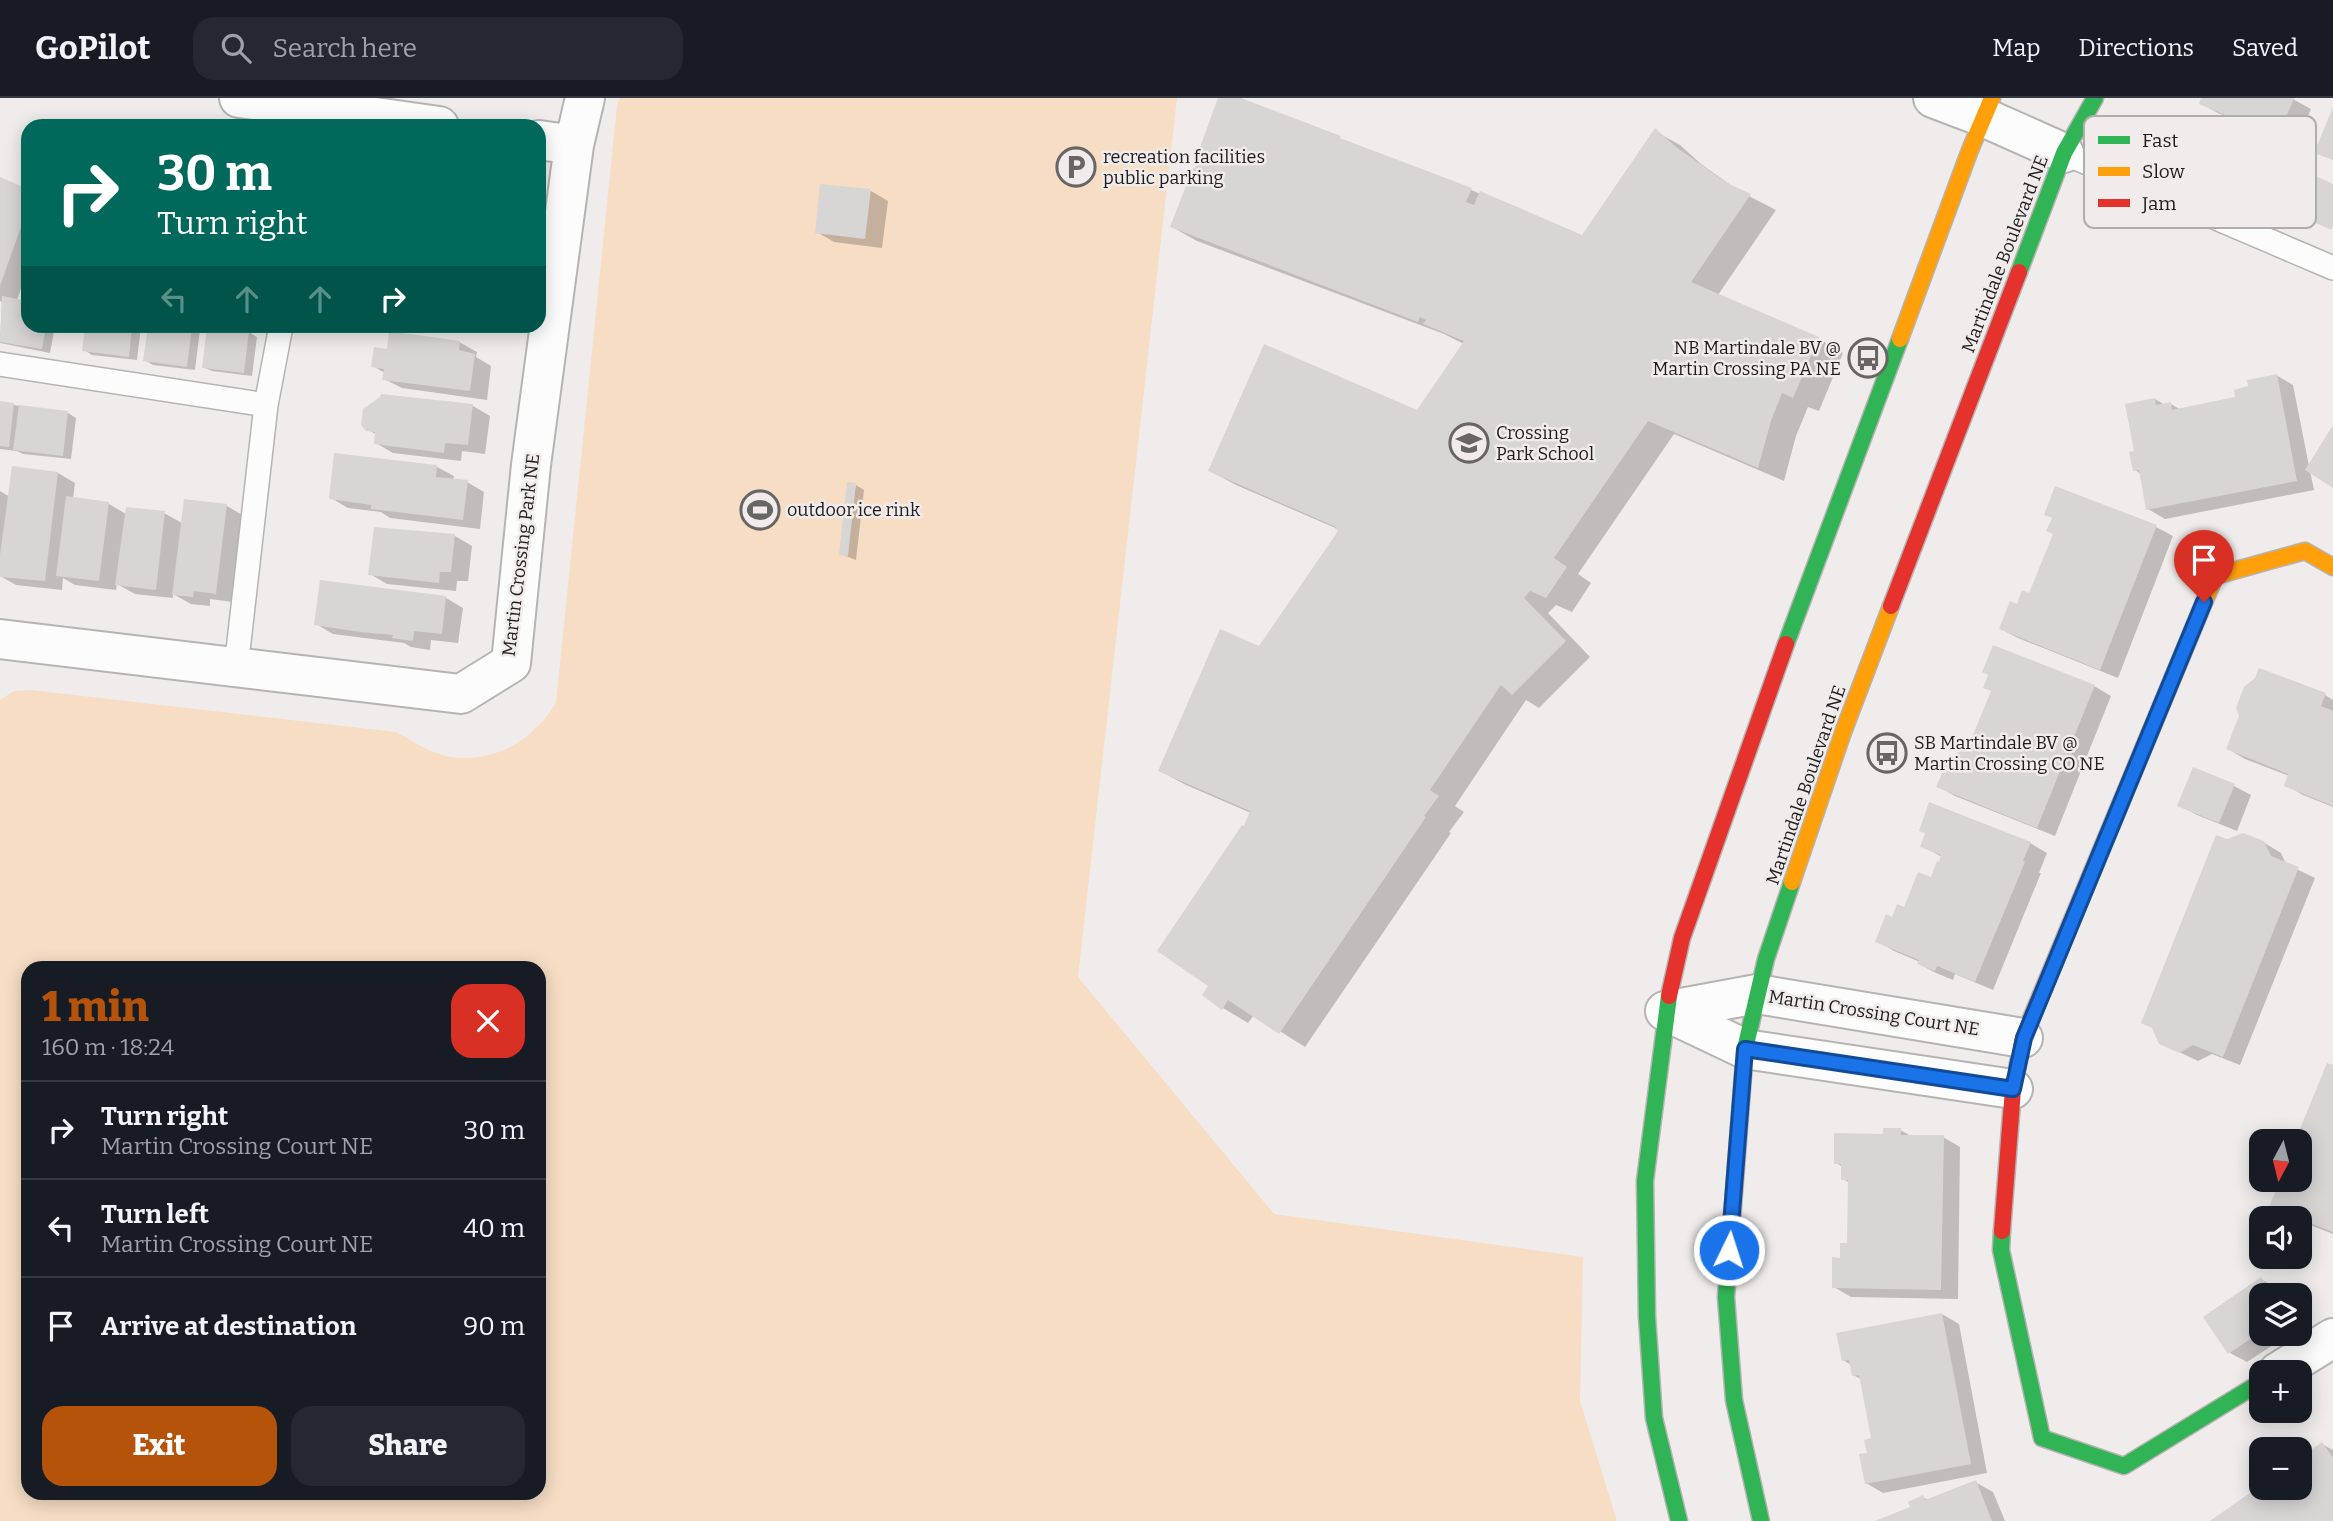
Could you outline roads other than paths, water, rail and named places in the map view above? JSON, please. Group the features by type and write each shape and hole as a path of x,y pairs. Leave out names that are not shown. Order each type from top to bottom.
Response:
{"street":[{"path":"239,98 383,119"},
{"name":"Martin Crossing Park NE","path":"546,271 556,142 586,98"},
{"path":"1934,98 1988,107 2064,153"},
{"name":"Martindale Boulevard NE","path":"2085,116 2095,98"},
{"path":"1679,1521 1654,1418 1647,1317 1645,1181 1665,1011 1682,938 1764,704 1988,107"},
{"name":"Martindale Boulevard NE","path":"1761,1521 1734,1400 1726,1297 1745,1049 1757,994 1766,959 1842,735 2064,153 2084,118"},
{"name":"Martin Crossing Park NE","path":"0,639 461,694 511,663 541,333"},
{"path":"2249,1389 2123,1466 2042,1438 2001,1250 2013,1089 2024,1038 2215,576 2305,551 2333,567"},
{"name":"Martin Crossing Court NE","path":"1665,1011 1757,994 2024,1038"},
{"path":"1665,1011 1745,1049 2013,1089"},
{"path":"2297,1360 2333,1338"}],"lane":[{"path":"2064,153 2084,162"},
{"path":"2239,228 2333,268"},
{"path":"236,668 266,405 280,333"},
{"path":"0,364 266,405"}],"place":[{"name":"recreation facilities public parking","path":"1076,167"},
{"name":"NB Martindale BV @ Martin Crossing PA NE","path":"1868,358"},
{"name":"Crossing Park School","path":"1469,443"},
{"name":"outdoor ice rink","path":"760,510"},
{"name":"SB Martindale BV @ Martin Crossing CO NE","path":"1887,753"}]}
